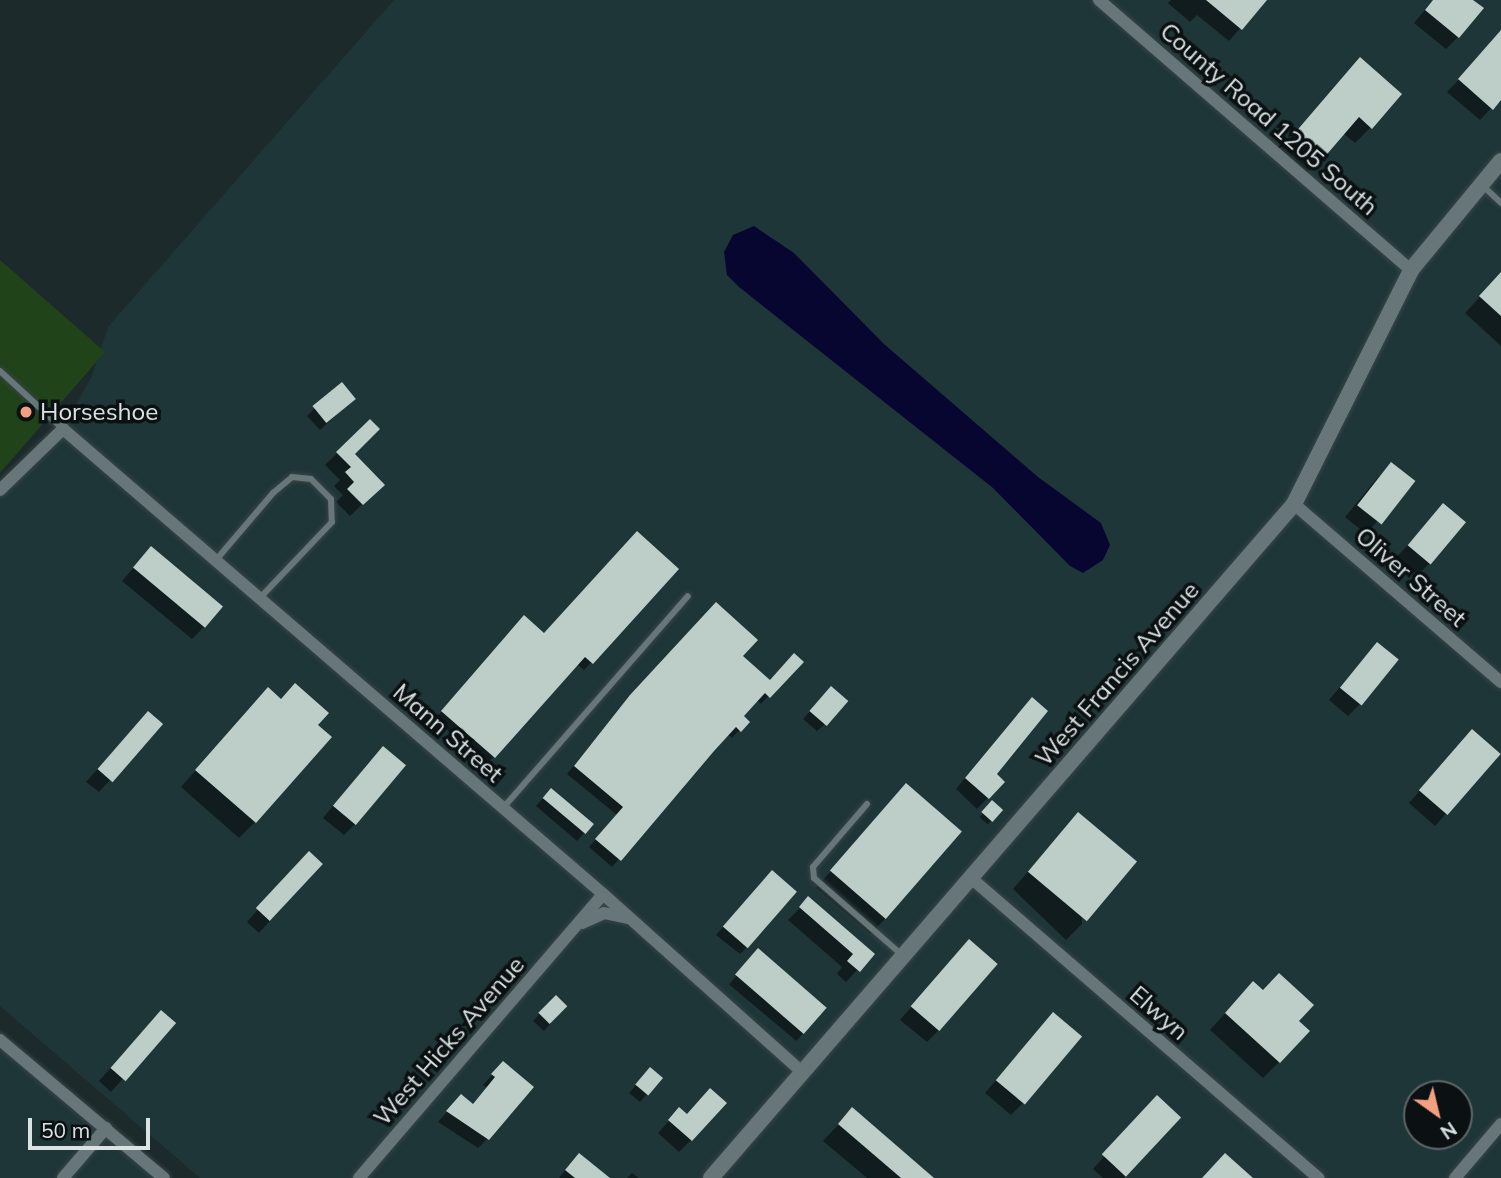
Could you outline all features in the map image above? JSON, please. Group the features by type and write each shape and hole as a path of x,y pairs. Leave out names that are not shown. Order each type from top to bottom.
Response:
{"street":[{"name":"County Road 1205 South","path":"1099,0 1411,270"},
{"name":"West Francis Avenue","path":"711,1178 1294,504 1411,270 1501,161"},
{"path":"0,490 63,429"},
{"name":"Mann Street","path":"63,429 639,925 803,1073"},
{"name":"Oliver Street","path":"1294,504 1501,682"},
{"name":"Elwyn","path":"971,878 1319,1178"},
{"name":"West Hicks Avenue","path":"359,1178 603,894"},
{"name":"West Hicks Avenue","path":"571,931 604,914 622,916 639,925"},
{"path":"0,1040 164,1178"},
{"path":"1455,1178 1501,1124"},
{"path":"63,1178 106,1129"}],"lane":[{"path":"1481,185 1501,203"},
{"path":"0,371 63,429"},
{"path":"216,560 273,493 292,477 311,479 331,499 332,522 260,598"},
{"path":"503,807 688,596"},
{"path":"867,804 813,867 814,878 903,956"}],"shaded area":[{"path":"394,0 1501,0 1501,1178 200,1178 0,1006 0,496 73,410 92,376 108,327"},
{"path":"754,226 794,253 884,344 1038,477 1101,523 1110,545 1103,560 1083,573 1070,566 993,488 739,287 727,275 724,252 733,235"},
{"path":"0,1030 172,1178 0,1178"}],"green space":[{"name":"Horseshoe","path":"0,260 105,352 0,473"}],"building":[{"path":"1206,0 1267,0 1242,30"},
{"path":"1433,0 1473,0 1484,8 1459,38 1425,10"},
{"path":"1501,30 1501,100 1493,110 1458,79"},
{"path":"1360,57 1402,94 1372,129 1359,117 1322,160 1293,135"},
{"path":"1501,272 1501,316 1479,296"},
{"path":"342,382 356,399 326,423 312,406"},
{"path":"370,419 380,429 355,454 385,485 363,505 347,489 354,482 345,472 351,467 336,452"},
{"path":"1391,462 1415,481 1382,524 1357,505"},
{"path":"1443,503 1466,522 1431,564 1408,545"},
{"path":"637,531 679,569 593,664 585,657 495,758 441,711 524,615 544,633"},
{"path":"151,546 223,606 205,628 133,567"},
{"path":"716,602 758,640 743,656 770,680 794,653 804,662 770,698 765,693 744,716 750,722 741,732 736,727 621,861 595,839 623,807 574,766 630,695"},
{"path":"1377,642 1399,660 1362,705 1340,688"},
{"path":"295,683 329,713 318,725 332,737 256,823 195,770 268,687 281,699"},
{"path":"831,686 848,701 827,726 809,711"},
{"path":"1032,697 1048,711 997,774 1005,782 989,799 965,778"},
{"path":"148,711 163,724 113,782 97,769"},
{"path":"1472,729 1501,754 1448,815 1419,790"},
{"path":"383,746 406,765 356,825 333,806"},
{"path":"906,783 962,832 886,919 830,871"},
{"path":"551,788 594,824 586,834 543,798"},
{"path":"992,800 1003,810 992,822 981,812"},
{"path":"1078,812 1137,861 1087,921 1028,872"},
{"path":"309,851 323,864 270,921 256,908"},
{"path":"772,870 797,892 748,948 723,927"},
{"path":"808,896 875,954 860,972 847,961 853,954 799,907"},
{"path":"969,939 998,964 939,1031 911,1006"},
{"path":"758,948 827,1008 804,1034 735,974"},
{"path":"1279,973 1314,1005 1299,1021 1310,1031 1280,1063 1225,1013 1253,981 1263,990"},
{"path":"556,995 567,1006 550,1024 538,1013"},
{"path":"161,1010 176,1023 126,1081 110,1068"},
{"path":"1053,1012 1082,1036 1025,1105 996,1080"},
{"path":"503,1061 534,1087 489,1140 446,1111 461,1094 473,1104 495,1077 491,1074"},
{"path":"650,1067 663,1078 648,1096 635,1085"},
{"path":"710,1088 727,1103 692,1141 668,1120 679,1107 687,1114"},
{"path":"1157,1095 1181,1118 1126,1177 1102,1154"},
{"path":"852,1107 934,1178 901,1178 838,1124"},
{"path":"579,1153 610,1178 575,1178 565,1170"},
{"path":"1225,1153 1253,1178 1202,1178"}],"place":[{"name":"Horseshoe","path":"26,412"}]}
